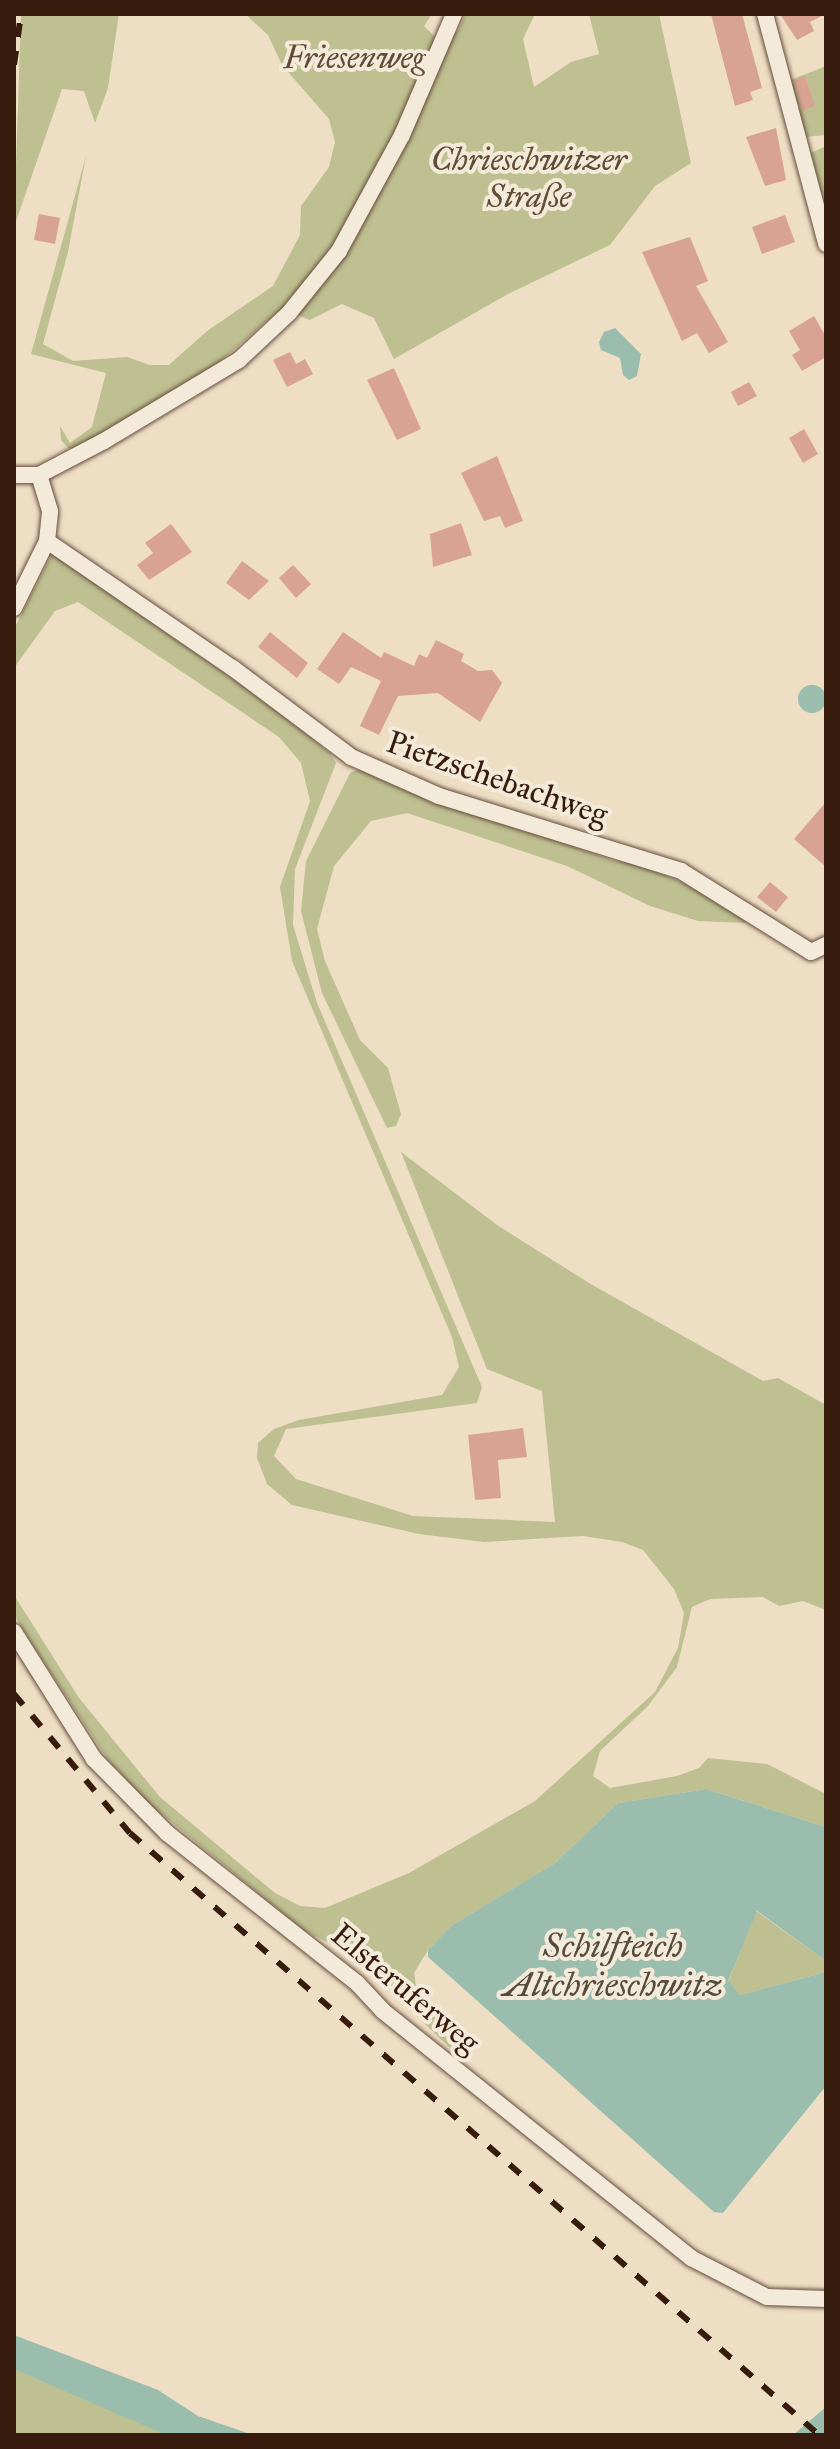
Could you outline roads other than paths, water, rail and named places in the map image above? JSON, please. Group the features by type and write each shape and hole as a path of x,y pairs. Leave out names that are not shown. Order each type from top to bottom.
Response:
{"street":[{"path":"14,475 39,475 239,360 289,313 339,251 402,135 454,14"},
{"path":"765,14 826,244"},
{"path":"14,608 47,541 50,511 39,475"},
{"name":"Pietzschebachweg","path":"47,541 234,669 351,757 439,796 681,871 811,952 826,945"},
{"name":"Elsteruferweg","path":"14,1632 94,1759 167,1833 357,1983 383,2011 691,2258 767,2297 826,2299"}],"water":[{"path":"615,328 641,354 637,376 629,380 623,375 620,358 601,350 599,342 604,332"},
{"path":"812,685 822,689 826,699 822,709 812,713 802,709 798,699 802,689"},
{"name":"Schilfteich Altchrieschwitz","path":"706,1789 826,1827 826,1961 757,1911 728,1981 740,1995 826,1972 826,2086 723,2213 714,2212 428,1957 428,1950 451,1926 555,1863 618,1803"},
{"path":"14,2335 158,2390 198,2416 253,2435 166,2435 14,2369"},
{"path":"826,2407 826,2435 793,2435"}],"railway":[{"path":"14,65 21,14"},
{"path":"14,1694 130,1833 819,2435"}],"park label":[{"name":"Friesenweg","path":"354,58"},
{"name":"Chrieschwitzer Straße","path":"529,180"}]}
